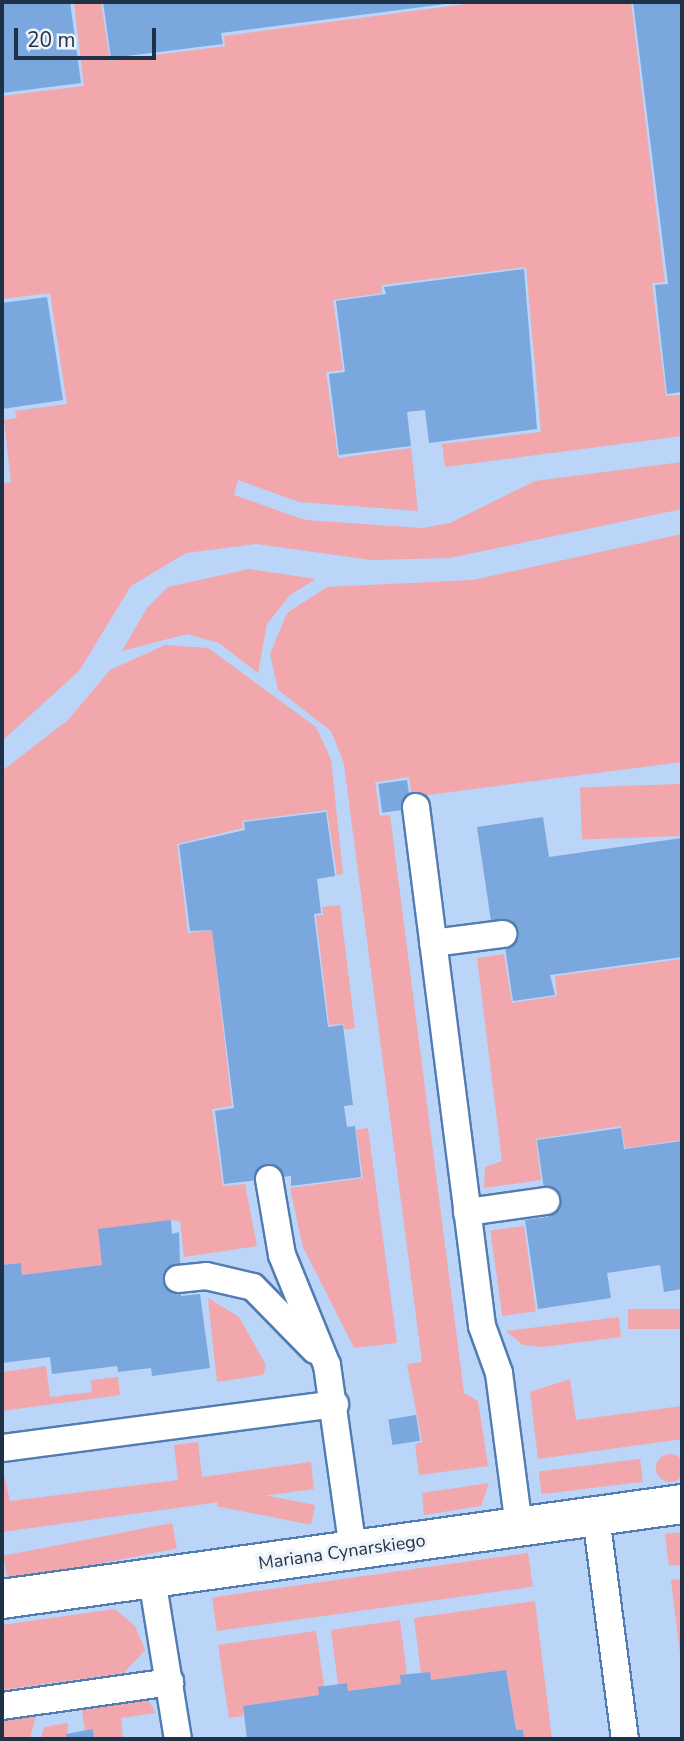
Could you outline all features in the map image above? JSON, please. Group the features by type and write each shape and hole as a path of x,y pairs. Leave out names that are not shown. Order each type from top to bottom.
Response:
{"street":[{"name":"Mariana Cynarskiego","path":"2,1598 682,1504"}],"lane":[{"path":"416,807 482,1326 499,1373 519,1528"},
{"path":"433,943 503,934"},
{"path":"269,1179 282,1255 327,1365 335,1404 353,1551"},
{"path":"467,1212 546,1201"},
{"path":"178,1279 206,1276 253,1287 327,1365"},
{"path":"2,1448 335,1404"},
{"path":"596,1516 625,1739"},
{"path":"152,1579 178,1739"},
{"path":"2,1706 170,1682"}],"shaded area":[{"path":"74,2 101,2 110,61 225,46 224,36 481,2 631,2 665,282 652,283 666,396 682,395 682,436 445,467 442,444 541,432 526,267 382,285 382,293 333,300 343,370 326,372 338,458 411,448 418,511 299,502 238,480 234,495 305,520 422,528 450,523 535,481 682,462 682,509 450,558 372,560 256,544 186,553 131,586 79,671 2,741 2,484 11,482 4,420 17,418 15,411 67,404 50,293 2,299 2,96 84,86"},
{"path":"682,534 682,762 412,797 409,777 375,782 380,816 390,815 464,1393 478,1401 488,1466 419,1475 415,1444 422,1442 407,1364 422,1362 344,764 331,731 278,690 270,654 287,613 327,587 473,580"},
{"path":"249,569 316,579 290,595 267,624 258,673 219,643 187,634 122,651 147,608 168,587"},
{"path":"165,645 208,648 316,727 331,759 343,874 337,875 327,810 242,821 243,828 177,844 188,933 212,930 232,1106 212,1109 223,1186 245,1184 257,1246 184,1257 180,1221 171,1220 102,1265 22,1275 21,1263 2,1265 2,771 68,720 110,670"},
{"path":"680,784 682,836 582,839 580,787"},
{"path":"340,905 355,1028 345,1030 344,1024 329,1025 316,916 323,915 322,907"},
{"path":"504,954 512,1003 557,996 555,976 682,959 682,1140 625,1148 621,1126 536,1139 541,1180 484,1188 485,1167 502,1161 477,958"},
{"path":"368,1128 397,1343 354,1348 303,1247 290,1188 363,1178 356,1130"},
{"path":"524,1226 536,1311 502,1316 490,1231"},
{"path":"208,1298 239,1317 266,1365 263,1375 217,1382"},
{"path":"628,1309 682,1309 682,1329 628,1329"},
{"path":"619,1317 621,1337 543,1347 523,1345 506,1331"},
{"path":"46,1366 50,1397 92,1392 91,1380 118,1377 120,1395 2,1411 2,1372"},
{"path":"570,1379 576,1420 682,1406 682,1439 538,1459 530,1392"},
{"path":"198,1442 202,1477 311,1462 314,1489 2,1532 2,1467 10,1501 178,1480 174,1445"},
{"path":"670,1454 680,1458 684,1468 680,1478 670,1482 660,1478 656,1468 660,1458"},
{"path":"640,1459 643,1482 542,1494 539,1471"},
{"path":"489,1483 481,1506 424,1515 422,1493"},
{"path":"221,1487 315,1505 311,1525 217,1506"},
{"path":"172,1523 177,1549 8,1581 3,1556"},
{"path":"682,1532 682,1565 669,1566 665,1534"},
{"path":"528,1553 533,1587 217,1631 212,1597"},
{"path":"682,1579 682,1671 671,1580"},
{"path":"535,1601 552,1739 524,1739 523,1730 516,1730 506,1670 431,1680 429,1672 421,1673 414,1618"},
{"path":"115,1609 135,1626 145,1650 124,1673 2,1690 2,1625"},
{"path":"400,1620 407,1675 401,1684 348,1691 347,1683 338,1684 331,1630"},
{"path":"316,1631 324,1686 319,1695 243,1706 243,1716 229,1718 218,1645"},
{"path":"148,1700 156,1713 121,1718 123,1739 94,1739 93,1729 85,1731 82,1710"},
{"path":"36,1715 30,1739 2,1739 2,1720"},
{"path":"68,1723 67,1739 41,1739 44,1727"}],"building":[{"path":"2,2 70,2 81,83 2,93"},
{"path":"103,2 453,3 221,33 223,44 111,58"},
{"path":"633,2 682,2 682,392 667,394 655,285 668,284"},
{"path":"524,269 537,429 429,443 425,410 407,412 411,446 339,455 329,374 345,372 336,301 386,294 384,287"},
{"path":"47,297 63,400 2,409 2,303"},
{"path":"407,780 411,809 382,813 378,784"},
{"path":"326,812 335,876 317,879 321,913 314,914 328,1027 343,1025 353,1105 344,1106 347,1127 355,1126 361,1177 291,1186 291,1176 224,1184 215,1111 234,1108 212,930 190,931 179,845 245,830 244,822"},
{"path":"543,817 549,857 682,838 682,957 550,975 555,995 513,1001 501,920 491,921 477,827"},
{"path":"621,1128 624,1149 682,1141 682,1289 664,1292 660,1265 607,1273 611,1298 538,1309 525,1220 548,1217 537,1140"},
{"path":"171,1220 172,1234 179,1232 181,1296 200,1294 210,1368 152,1376 151,1368 118,1372 117,1366 52,1374 50,1357 2,1363 2,1265 21,1263 22,1275 102,1265 98,1229"},
{"path":"416,1415 420,1441 392,1445 388,1419"},
{"path":"506,1670 516,1730 523,1730 524,1739 247,1739 243,1706 319,1695 318,1687 347,1683 348,1691 401,1684 400,1675 430,1672 431,1680"},
{"path":"93,1729 94,1739 67,1739 66,1734"}]}
